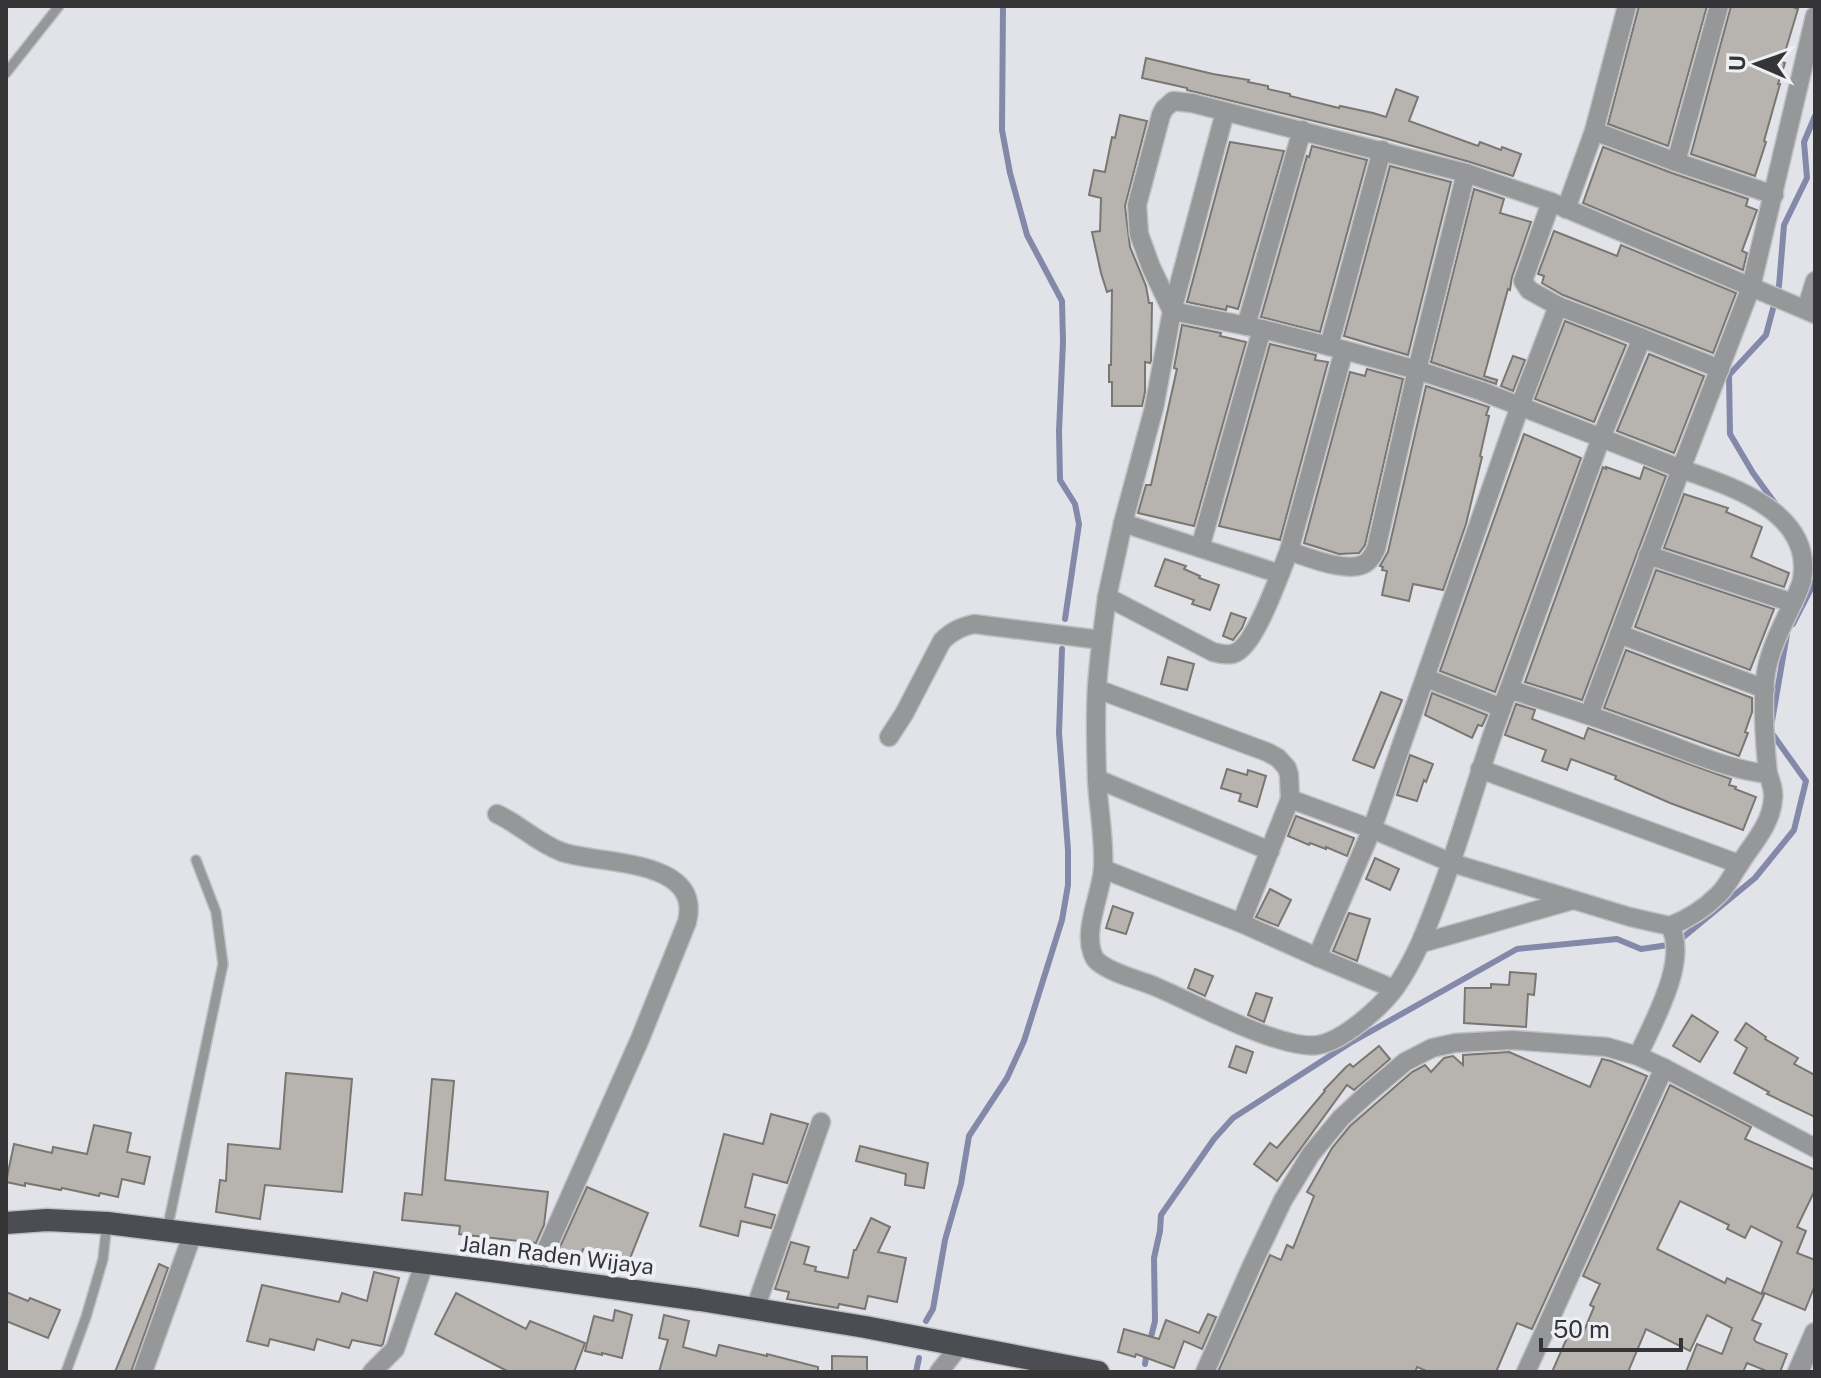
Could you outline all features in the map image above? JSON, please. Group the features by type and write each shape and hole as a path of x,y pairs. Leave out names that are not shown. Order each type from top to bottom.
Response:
{"highway":[{"name":"Jalan Raden Wijaya","path":"6,1223 47,1220 107,1223 534,1277 755,1309 1098,1372"}],"street":[{"path":"1627,6 1594,131 1523,281 1529,290 1558,306 1720,369"},
{"path":"1676,162 1719,6"},
{"path":"1589,715 1681,469 1755,288 1815,16"},
{"path":"1172,311 1139,234 1137,205 1161,115 1173,101 1302,130 1466,173 1559,206 1806,310 1815,281"},
{"path":"1225,112 1172,311 1154,408 1107,597 1101,640 1097,689 1097,779 1103,869 1090,937 1096,960 1111,969 1269,1037 1304,1046 1330,1042 1347,1033 1394,989 1422,943 1452,863 1502,708 1601,438 1642,338"},
{"path":"1200,548 1302,130"},
{"path":"1594,131 1774,195"},
{"path":"1107,597 1213,652 1234,654 1252,637 1289,551 1382,150"},
{"path":"1289,551 1352,567 1371,559 1376,549 1466,173"},
{"path":"1317,957 1372,829 1456,585 1558,306"},
{"path":"1172,311 1336,348 1481,391 1741,492 1769,508 1787,525 1796,538 1803,558 1802,583 1773,647 1767,669 1765,744 1768,774 1773,787 1770,813 1762,831 1718,895 1673,932"},
{"path":"1123,523 1280,574"},
{"path":"1648,555 1793,603"},
{"path":"889,737 942,641 962,626 974,624 1101,640"},
{"path":"1619,634 1765,689"},
{"path":"1426,678 1502,708"},
{"path":"1097,689 1278,758 1287,768 1290,799 1241,923"},
{"path":"1509,689 1721,764 1768,774"},
{"path":"1480,769 1739,864"},
{"path":"1097,779 1270,851"},
{"path":"1290,799 1452,863 1673,932"},
{"path":"497,814 514,822 544,845 566,854 655,870 681,888 688,897 689,908 687,922 640,1039 534,1277"},
{"path":"1103,869 1241,923 1394,989"},
{"path":"1422,943 1574,900"},
{"path":"1638,1056 1670,981 1676,958 1673,932"},
{"path":"1205,1372 1283,1200 1311,1154 1341,1118 1367,1094 1405,1062 1432,1048 1455,1043 1512,1040 1607,1047 1664,1068 1815,1148"},
{"path":"1526,1372 1664,1068"},
{"path":"755,1309 821,1122"},
{"path":"143,1372 193,1233"},
{"path":"372,1372 395,1349 424,1264"},
{"path":"1798,1372 1815,1333"},
{"path":"939,1372 960,1345"}],"lane":[{"path":"6,73 59,6"},
{"path":"167,1230 223,964 216,912 196,860"},
{"path":"66,1372 103,1259 107,1223"}],"building":[{"path":"1639,6 1707,6 1668,146 1608,124"},
{"path":"1731,6 1796,6 1798,9 1755,176 1691,154"},
{"path":"1146,58 1249,80 1290,96 1386,117 1396,89 1418,97 1409,121 1478,146 1480,142 1521,154 1513,176 1384,138 1142,78"},
{"path":"1120,115 1147,121 1125,206 1130,247 1146,286 1149,303 1152,303 1151,361 1145,362 1142,406 1112,406 1109,365 1112,290 1107,292 1092,232 1100,231 1101,198 1089,195 1094,170 1105,172"},
{"path":"1230,142 1284,151 1238,309 1227,306 1226,310 1187,302"},
{"path":"1312,146 1367,160 1320,332 1261,317"},
{"path":"1603,147 1748,199 1746,206 1757,210 1742,251 1747,253 1743,270 1583,203"},
{"path":"1390,166 1451,182 1408,355 1344,336"},
{"path":"1474,189 1504,199 1500,213 1531,222 1508,289 1484,376 1497,380 1496,384 1431,362"},
{"path":"1554,231 1617,256 1621,245 1736,293 1713,353 1563,295 1542,283 1544,276 1538,274"},
{"path":"1565,321 1626,345 1594,422 1535,399"},
{"path":"1182,325 1246,342 1194,526 1138,513 1146,485 1151,485 1177,369 1174,368"},
{"path":"1270,344 1316,355 1315,360 1328,362 1280,540 1219,526"},
{"path":"1649,354 1704,376 1674,453 1617,431"},
{"path":"1513,356 1525,360 1513,391 1501,386"},
{"path":"1367,369 1403,379 1365,545 1359,553 1339,554 1304,543 1350,372 1365,376"},
{"path":"1426,386 1489,407 1486,415 1489,416 1466,524 1443,590 1413,584 1409,601 1382,595 1387,571 1380,566 1388,552"},
{"path":"1524,434 1581,458 1495,692 1440,671"},
{"path":"1603,467 1640,479 1644,467 1666,476 1582,700 1525,682"},
{"path":"1684,494 1728,508 1726,512 1762,527 1751,557 1789,573 1784,587 1664,548"},
{"path":"1165,559 1186,566 1184,569 1199,578 1219,585 1210,610 1192,604 1194,600 1155,586"},
{"path":"1656,570 1774,609 1750,670 1635,627"},
{"path":"1231,613 1246,618 1233,640 1223,636"},
{"path":"1626,650 1752,698 1752,712 1745,732 1748,733 1739,756 1604,708"},
{"path":"1168,657 1194,664 1187,690 1161,684"},
{"path":"1381,692 1402,700 1374,768 1353,760"},
{"path":"1432,693 1487,715 1472,738 1425,715"},
{"path":"1516,704 1535,710 1532,719 1584,739 1588,728 1731,779 1729,785 1756,797 1743,830 1670,803 1615,779 1616,776 1571,759 1567,770 1542,761 1546,750 1505,735"},
{"path":"1410,755 1433,764 1417,801 1397,795"},
{"path":"1227,769 1247,775 1248,770 1266,776 1257,807 1239,801 1241,794 1221,788"},
{"path":"1296,816 1354,838 1347,856 1288,836"},
{"path":"1375,858 1399,869 1390,890 1366,879"},
{"path":"1270,889 1291,900 1278,926 1256,917"},
{"path":"1113,906 1133,913 1126,934 1106,928"},
{"path":"1349,913 1370,919 1357,961 1333,951"},
{"path":"1195,969 1213,976 1205,996 1188,988"},
{"path":"1510,972 1536,974 1534,995 1528,994 1526,1027 1464,1023 1465,988 1509,985"},
{"path":"1256,993 1272,998 1264,1022 1248,1015"},
{"path":"1692,1015 1718,1032 1700,1062 1673,1046"},
{"path":"1746,1023 1765,1039 1798,1058 1794,1064 1815,1075 1815,1117 1767,1094 1769,1092 1734,1073 1747,1048 1735,1040"},
{"path":"1236,1046 1253,1052 1246,1073 1229,1067"},
{"path":"1379,1046 1390,1059 1354,1090 1347,1085 1277,1181 1254,1164 1270,1143 1277,1148 1346,1067 1350,1064 1353,1067"},
{"path":"1509,1052 1590,1087 1602,1059 1647,1076 1532,1329 1517,1323 1496,1372 1429,1372 1417,1367 1415,1372 1218,1372 1270,1255 1281,1260 1287,1245 1293,1248 1314,1196 1307,1192 1332,1148 1350,1126 1412,1072 1425,1065 1431,1072 1444,1058 1453,1056 1463,1065 1463,1055"},
{"path":"286,1073 352,1079 342,1192 265,1185 260,1219 216,1212 220,1180 226,1181 228,1144 280,1149"},
{"path":"432,1079 454,1081 445,1180 548,1192 544,1225 536,1243 459,1234 460,1226 402,1220 405,1193 422,1195"},
{"path":"1670,1085 1751,1127 1745,1139 1815,1170 1815,1190 1797,1227 1806,1231 1797,1253 1815,1260 1815,1285 1805,1310 1762,1292 1782,1242 1751,1226 1745,1238 1727,1229 1729,1225 1680,1201 1657,1249 1725,1283 1727,1278 1764,1295 1752,1320 1761,1324 1754,1339 1787,1354 1780,1372 1769,1372 1747,1363 1743,1372 1686,1372 1697,1344 1722,1354 1732,1328 1707,1315 1690,1351 1646,1329 1628,1372 1552,1372 1570,1331 1582,1336 1594,1307 1590,1305 1600,1284 1583,1276"},
{"path":"771,1114 808,1124 787,1183 753,1174 745,1207 775,1215 771,1228 741,1221 738,1236 700,1226 724,1134 763,1144"},
{"path":"94,1125 131,1133 127,1152 150,1157 144,1184 122,1179 118,1197 6,1182 14,1144 52,1153 53,1147 87,1154"},
{"path":"860,1146 928,1163 924,1188 905,1185 906,1174 856,1161"},
{"path":"587,1187 648,1213 625,1271 583,1249 580,1258 559,1249"},
{"path":"871,1218 890,1227 878,1252 906,1258 897,1302 868,1296 865,1309 839,1304 838,1308 787,1299 789,1292 775,1289 791,1242 809,1247 804,1264 816,1267 815,1271 848,1278 854,1250"},
{"path":"159,1264 168,1268 131,1372 115,1372"},
{"path":"374,1272 399,1278 381,1346 352,1340 349,1348 317,1339 314,1350 270,1339 268,1346 247,1341 262,1285 339,1302 342,1293 367,1301"},
{"path":"6,1292 60,1310 48,1338 6,1321"},
{"path":"456,1293 526,1329 530,1321 585,1343 574,1372 509,1372 435,1334"},
{"path":"615,1310 632,1315 622,1358 585,1351 594,1316 613,1321"},
{"path":"1208,1314 1216,1317 1202,1349 1184,1341 1174,1368 1136,1354 1135,1357 1118,1352 1124,1329 1159,1339 1166,1320 1199,1333"},
{"path":"664,1315 689,1321 683,1347 716,1356 719,1345 818,1367 818,1372 659,1372 668,1340 659,1338"},
{"path":"832,1356 867,1357 867,1372 832,1372"}],"waterway":[{"path":"1003,6 1002,130 1010,173 1027,235 1062,301 1060,480 1075,504 1079,524 1065,619"},
{"path":"1777,506 1730,434 1729,375 1766,335 1779,286 1784,225 1807,178 1804,142 1815,116"},
{"path":"1793,624 1815,581"},
{"path":"1772,721 1787,634"},
{"path":"926,1321 933,1309 969,1136 1007,1078 1024,1041 1062,920 1068,885 1059,733 1062,649"},
{"path":"1150,1341 1155,1321 1154,1258 1161,1215 1214,1139 1233,1118 1350,1043 1517,949 1617,939 1641,949 1675,944 1755,878 1794,830 1806,781 1771,732"},
{"path":"1145,1364 1147,1352"},
{"path":"916,1372 919,1358"}]}
